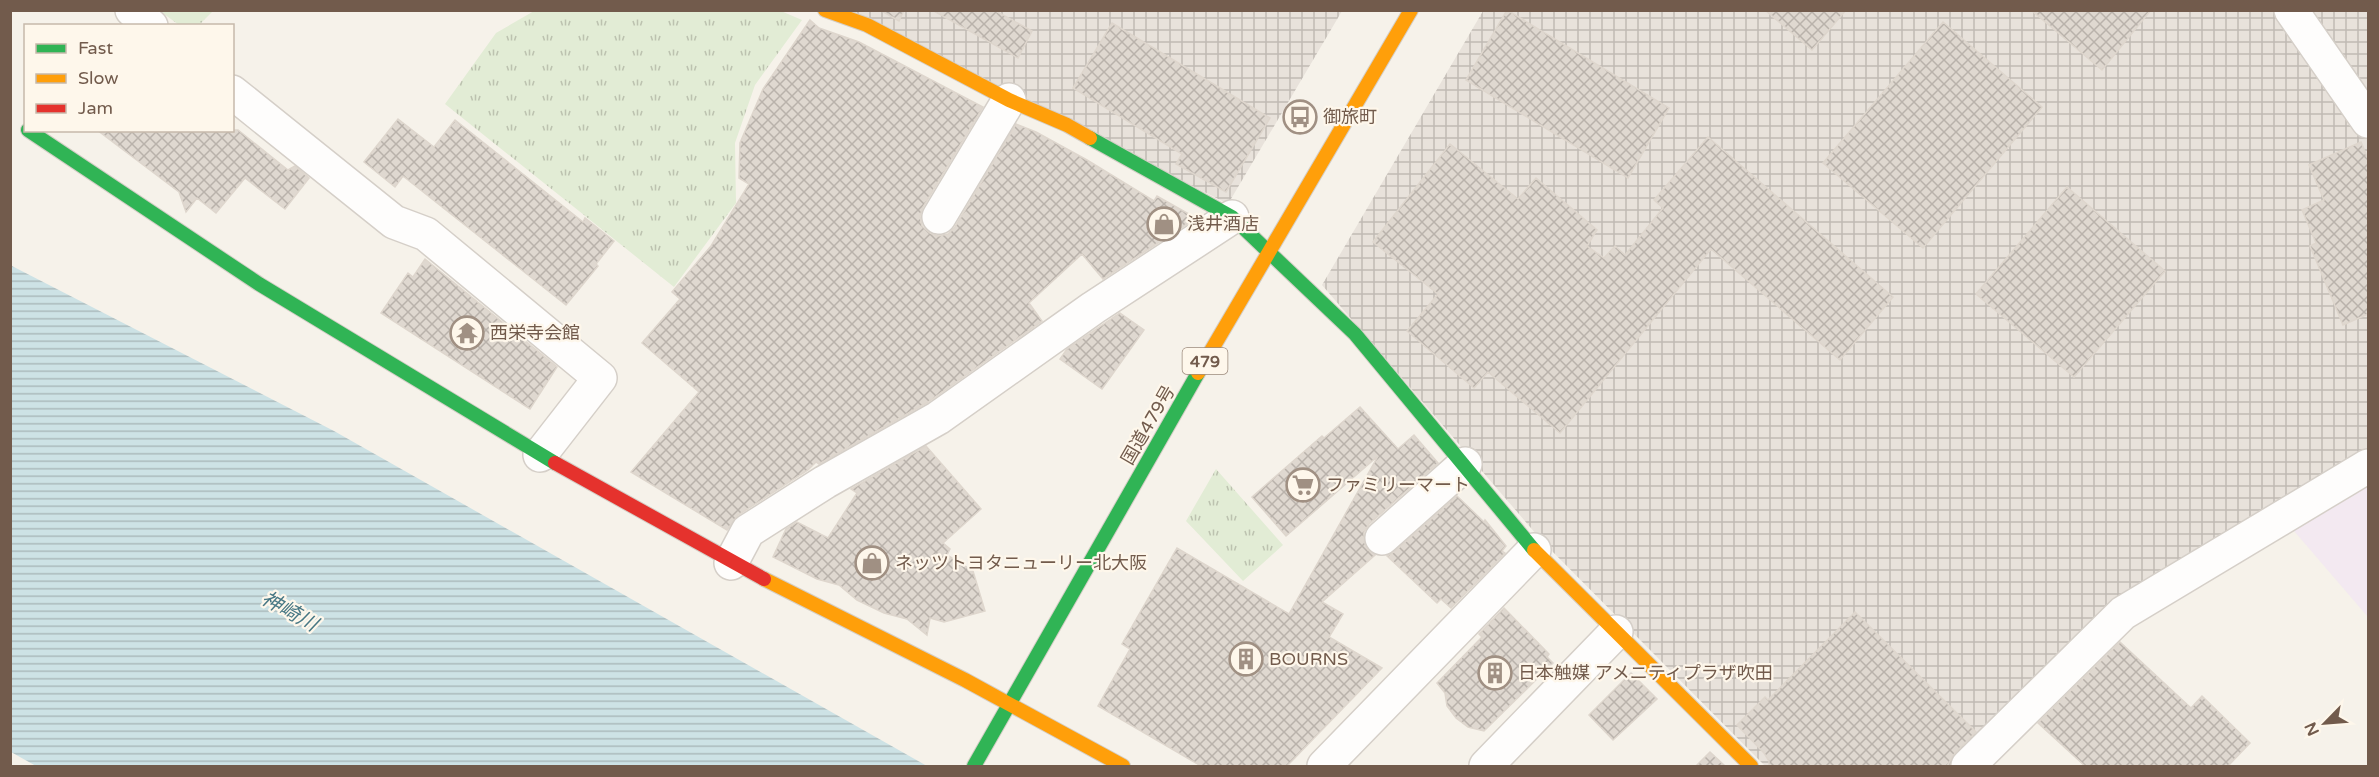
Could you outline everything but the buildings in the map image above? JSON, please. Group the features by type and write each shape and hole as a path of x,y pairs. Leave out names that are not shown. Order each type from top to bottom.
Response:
{"main road":[{"path":"825,10 867,25 1009,100 1068,125 1232,217 1354,334 1465,464 1534,550 1751,766"},
{"name":"国道479号","path":"974,766 1268,251 1412,10"},
{"path":"30,132 259,284 540,455 731,563 1007,709 1123,766"}],"street":[{"path":"132,10 149,24"},
{"path":"2292,10 2368,121"},
{"path":"234,94 394,222 426,234 600,378 540,455"},
{"path":"939,217 1009,100"},
{"path":"10,119 24,128"},
{"path":"731,563 748,531 825,482 938,418 1093,308 1232,217"},
{"path":"1382,538 1465,464"},
{"path":"1968,766 2123,613 2368,466"},
{"path":"1324,766 1534,550"},
{"path":"1486,766 1616,632"}],"shaded area":[{"path":"849,11 1342,11 1228,204"},
{"path":"1483,11 2276,11 2356,117 2368,140 2368,452 2196,552 1952,766 1765,766 1543,542 1322,285"},
{"path":"2309,11 2368,11 2368,96"},
{"path":"2368,477 2368,617 2288,524"}],"green space":[{"path":"160,11 213,11 200,24 178,24"},
{"path":"534,11 781,11 802,20 755,85 735,143 736,203 674,287 445,104 496,33"},
{"path":"1216,469 1283,545 1243,581 1186,521"}],"water":[{"name":"神崎川","path":"10,265 334,431 927,766 36,766 11,752"}],"traffic: fast":[{"path":"31,132 259,284 555,463"},
{"path":"1090,138 1232,217 1355,334 1534,550"},
{"path":"974,766 1198,373"}],"traffic: slow":[{"path":"825,10 867,25 1009,100 1067,125 1090,138"},
{"path":"1198,373 1411,10"},
{"path":"1534,550 1751,766"},
{"path":"764,579 965,680 1123,766"}],"traffic: jam":[{"path":"555,463 764,579"}],"place":[{"name":"御旅町","path":"1300,117"},
{"name":"浅井酒店","path":"1164,224"},
{"name":"西栄寺会館","path":"467,333"},
{"name":"ファミリーマート","path":"1303,485"},
{"name":"ネッツトヨタニューリー北大阪","path":"872,563"},
{"name":"BOURNS","path":"1246,659"},
{"name":"日本触媒 アメニティプラザ吹田","path":"1495,673"}]}
